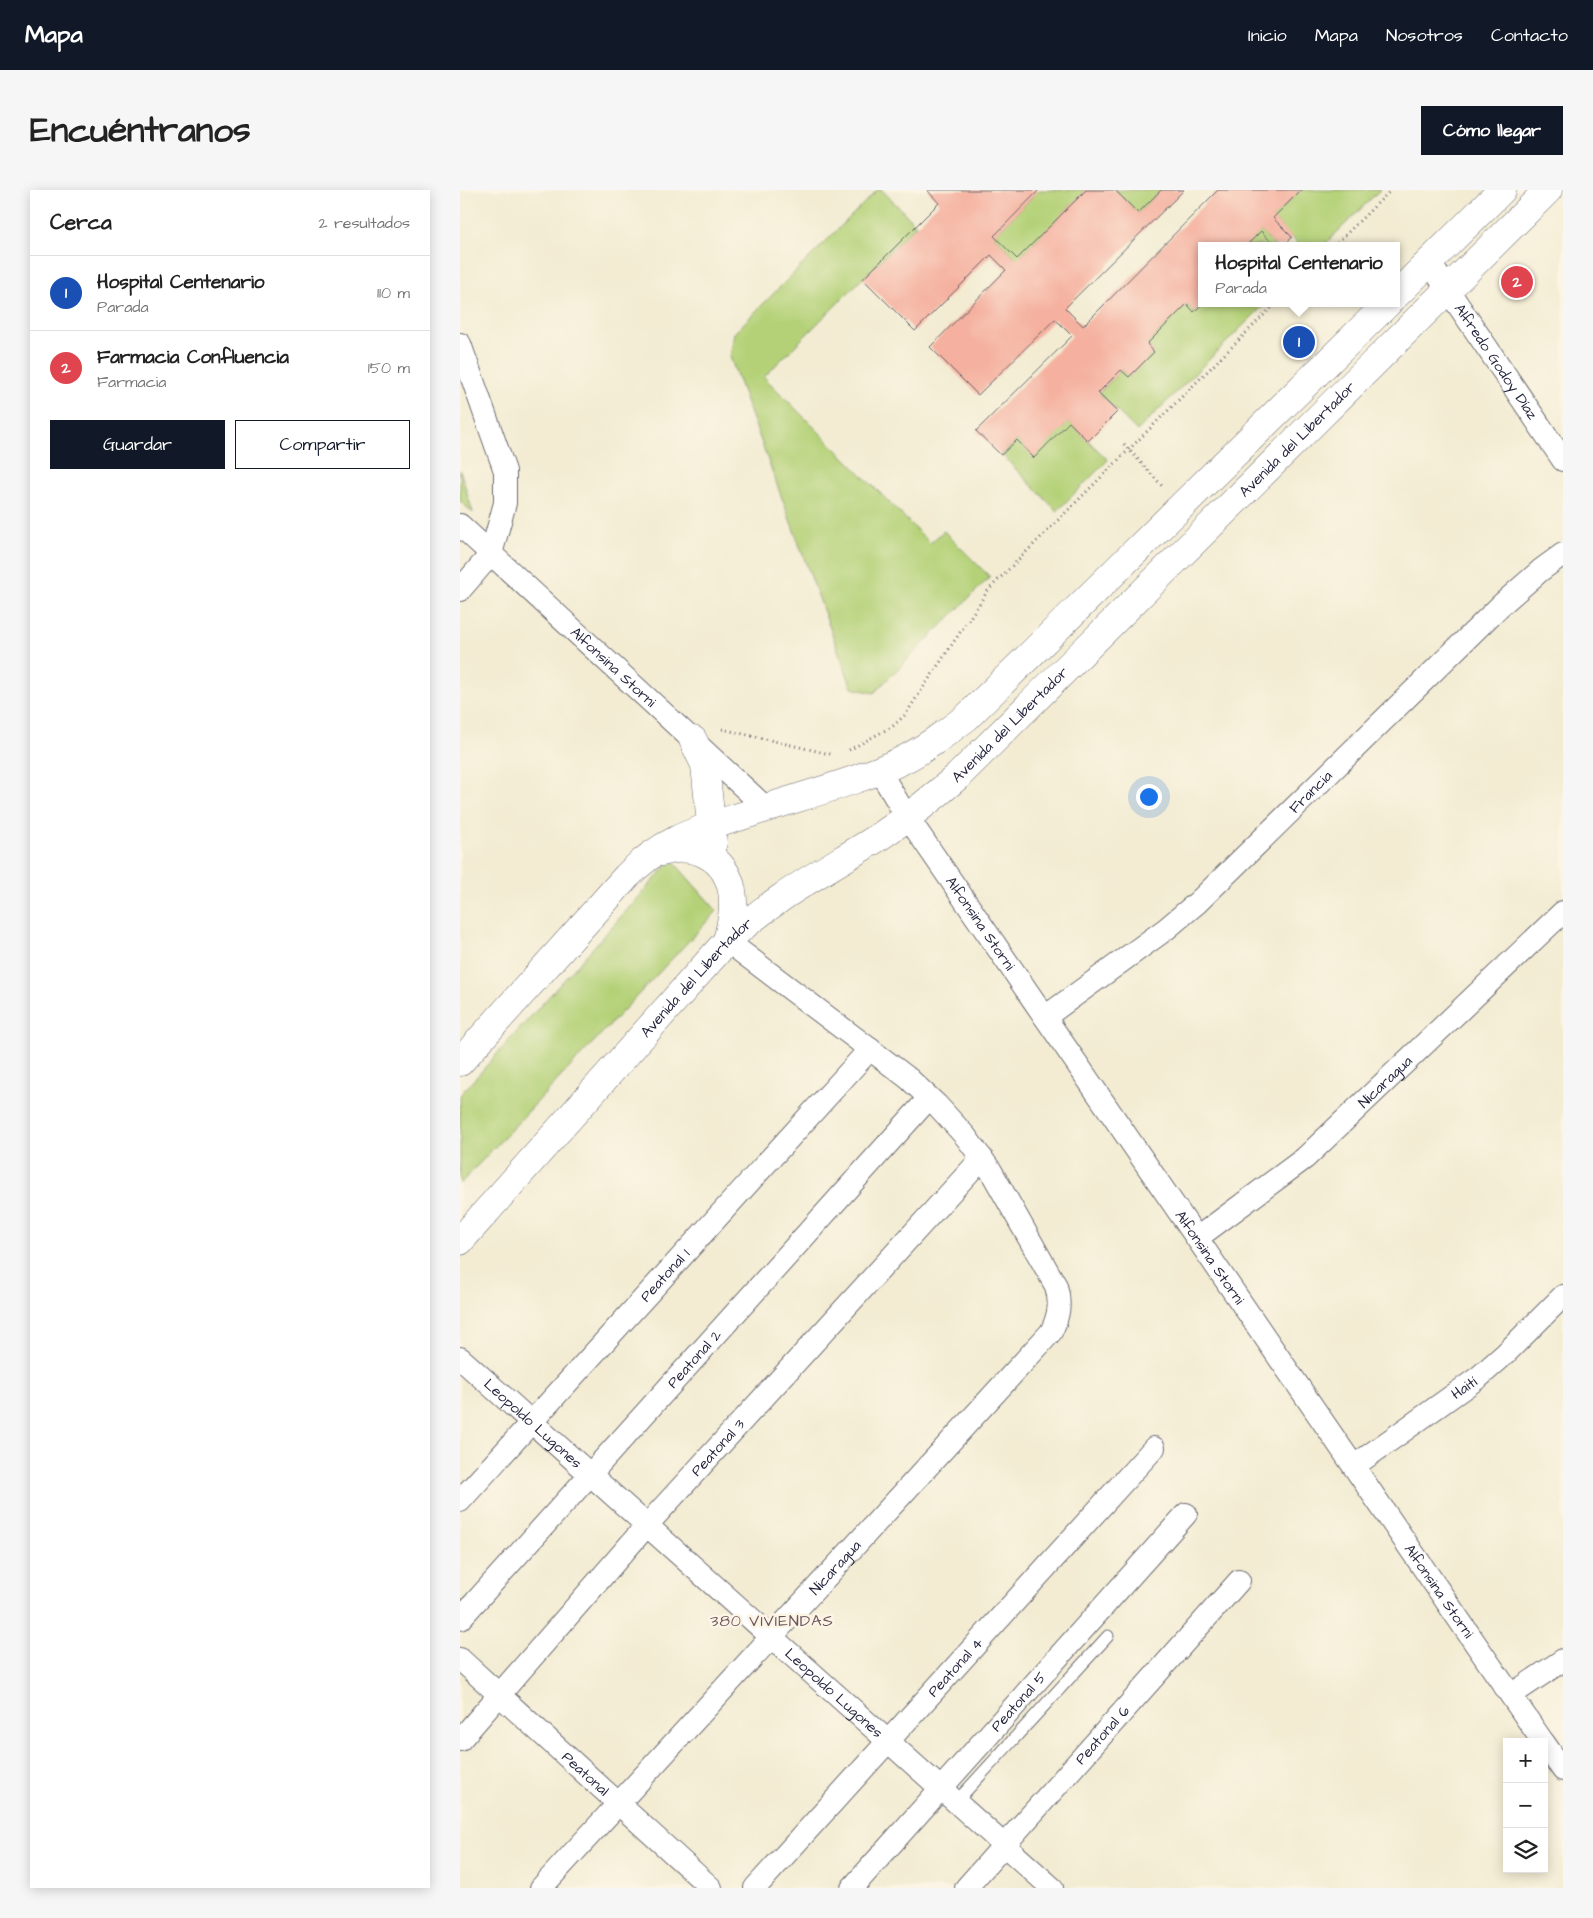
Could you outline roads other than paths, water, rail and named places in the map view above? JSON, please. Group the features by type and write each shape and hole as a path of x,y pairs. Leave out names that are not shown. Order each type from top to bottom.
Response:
{"main road":[{"path":"1400,291 1502,190"},
{"name":"Avenida del Libertador","path":"460,1241 727,941 748,921 772,903 908,817 958,776 1548,190"},
{"path":"460,1062 642,860 675,839 879,770 901,760 946,734 986,700 1384,307"},
{"path":"693,740 705,766 714,845 721,865 728,877 733,898 733,917 727,941"},
{"path":"642,860 668,850 690,848 702,851 721,865"}],"street":[{"name":"Alfredo Godoy Díaz","path":"1430,262 1563,460"},
{"path":"460,344 504,471 505,503 492,554 460,590"},
{"name":"Alfonsina Storni","path":"460,525 766,808"},
{"name":"Francia","path":"1046,1017 1166,929 1198,902 1501,605 1541,570 1563,554"},
{"name":"Alfonsina Storni","path":"879,770 896,800 1541,1738"},
{"name":"Nicaragua","path":"1197,1238 1305,1158 1563,912"},
{"path":"727,941 908,1078 966,1136 982,1158"},
{"name":"Peatonal 1","path":"460,1501 870,1049"},
{"name":"Peatonal 2","path":"460,1620 929,1098"},
{"name":"Nicaragua","path":"541,1888 1051,1332 1057,1320 1059,1308 1059,1296 1056,1286 982,1158"},
{"name":"Peatonal 3","path":"460,1740 647,1525 982,1158"},
{"name":"Haití","path":"1354,1466 1479,1377 1563,1296"},
{"name":"Leopoldo Lugones","path":"460,1358 1052,1888"},
{"name":"Peatonal 4","path":"755,1888 1154,1448"},
{"name":"Peatonal 5","path":"852,1888 948,1796 1186,1514"},
{"name":"Peatonal 6","path":"966,1888 1240,1582"},
{"name":"Peatonal","path":"460,1659 711,1888"},
{"path":"1511,1695 1563,1660"},
{"name":"Alfonsina Storni","path":"1548,1748 1563,1770"}],"lane":[{"path":"948,1796 1108,1636"}],"place":[{"name":"Farmacia Confluencia","path":"1517,282"},
{"name":"Hospital Centenario","path":"1299,342"}],"district":[{"name":"380 VIVIENDAS","path":"772,1621"}]}
